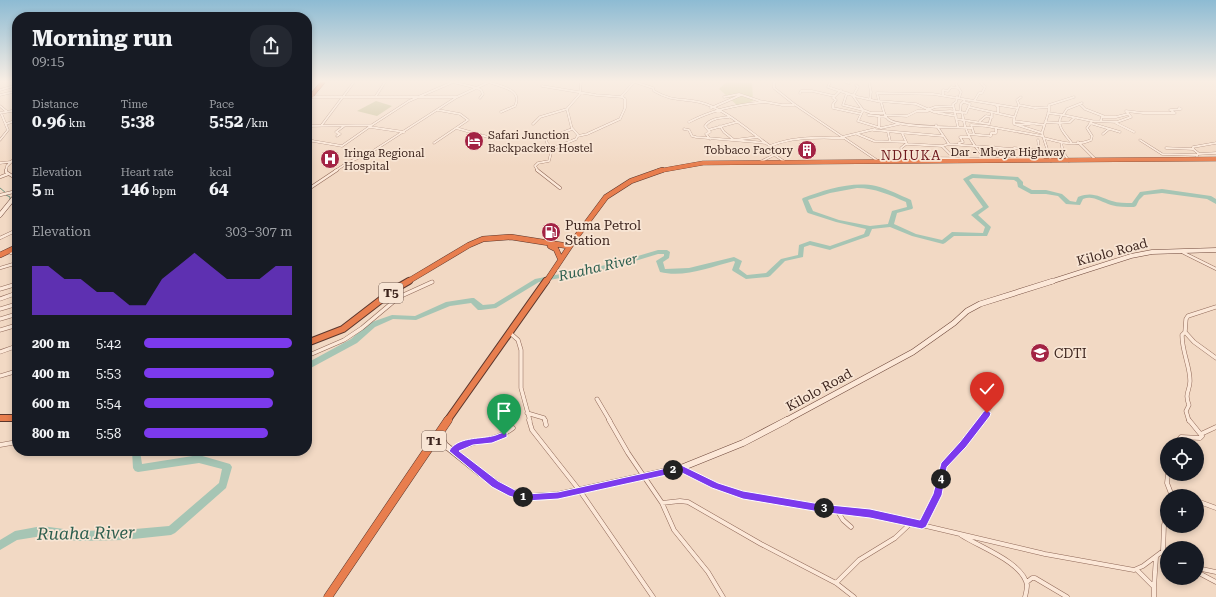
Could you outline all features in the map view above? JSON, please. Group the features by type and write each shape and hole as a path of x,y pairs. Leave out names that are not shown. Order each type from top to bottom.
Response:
{"highway":[{"name":"Dar - Mbeya Highway","path":"567,248 601,202 615,190 642,176 666,169 690,165 760,162 1164,160 1197,157 1216,159"},
{"name":"T5","path":"312,341 343,329 395,290 476,242 491,237 500,236 567,248"},
{"path":"559,260 556,249 553,245 575,238"},
{"name":"T1","path":"328,597 440,434 476,378 542,286 567,248"},
{"path":"0,256 12,251"},
{"path":"0,418 12,418"}],"main road":[{"path":"0,215 12,199"},
{"name":"Kilolo Road","path":"440,434 445,445 495,484 512,493 522,496 539,498 644,477 681,468 750,439 913,352 954,323 967,311 980,304 1131,256 1152,252 1216,250"}],"street":[{"path":"321,126 333,110"},
{"path":"312,141 342,146 396,110"},
{"path":"312,187 347,163 404,132 438,110 460,114 468,120 466,123 434,143"},
{"path":"501,112 506,110"},
{"path":"533,124 540,118 564,110"},
{"path":"567,110 569,122 578,136"},
{"path":"560,188 535,168 536,164 549,161 552,149 566,142 575,140 578,136 587,134 620,119 624,110"},
{"path":"689,122 717,110 758,136 770,146 774,155 785,162"},
{"path":"804,110 878,161"},
{"path":"841,110 861,114"},
{"path":"943,136 888,132 858,121 863,110 885,115 907,116 919,111 966,112 967,110"},
{"path":"884,110 885,115 896,132"},
{"path":"927,110 978,122 996,128 1061,142 1087,142 1091,140 1091,135 1087,129 1092,121 1091,117 1095,113"},
{"path":"982,110 1014,117"},
{"path":"1016,126 1014,117 1017,110"},
{"path":"942,146 955,160 1015,158 1050,160 1042,133 1050,110"},
{"path":"1066,110 1060,118 1060,127 1070,142"},
{"path":"1086,110 1106,117"},
{"path":"1116,122 1131,117 1126,111 1143,113 1175,113 1170,110 1172,110"},
{"path":"0,140 8,130 0,113 12,111"},
{"path":"954,111 958,126"},
{"path":"961,112 964,127 974,146 985,158"},
{"path":"989,125 992,117 991,112"},
{"path":"1048,113 1092,121 1120,132"},
{"path":"1101,120 1101,117 1116,117 1128,114"},
{"path":"868,115 901,124 964,127 989,125"},
{"path":"879,117 885,115"},
{"path":"978,122 986,116 992,117"},
{"path":"708,130 705,125 713,118 729,117"},
{"path":"877,129 880,123 879,117"},
{"path":"1045,122 1070,122 1074,118"},
{"path":"968,120 974,134"},
{"path":"1092,121 1101,120 1116,122 1134,132"},
{"path":"1014,121 1044,125"},
{"path":"6,124 12,122"},
{"path":"708,130 737,122"},
{"path":"1103,134 1116,126 1116,122"},
{"path":"1016,126 1032,123"},
{"path":"1029,129 1032,123"},
{"path":"770,146 786,140 857,134 901,124"},
{"path":"936,125 949,144"},
{"path":"312,126 371,126 404,132"},
{"path":"337,136 340,134 336,132 344,126"},
{"path":"720,126 724,132 734,140 758,136"},
{"path":"1016,126 1042,133"},
{"path":"456,128 488,137 496,136"},
{"path":"552,149 547,143 546,139 572,128"},
{"path":"960,145 959,143 963,142 960,137 974,134 991,136 990,133 996,132 996,128"},
{"path":"684,129 689,130 693,136 710,139 767,143"},
{"path":"708,130 710,132 706,133 710,139"},
{"path":"888,132 890,141"},
{"path":"902,133 906,143"},
{"path":"471,139 477,134"},
{"path":"857,134 866,140 942,146 949,144 1048,152"},
{"path":"1038,140 1038,150"},
{"path":"1140,140 1151,146 1164,160"},
{"path":"1061,142 1062,152 1069,161"},
{"path":"1078,142 1096,160"},
{"path":"905,161 901,148 906,143"},
{"path":"1166,148 1193,149 1198,145 1212,145 1216,143"},
{"path":"994,147 1001,158"},
{"path":"1013,149 1015,158"},
{"path":"1193,149 1197,157"},
{"path":"1159,153 1173,156 1197,157 1216,153"},
{"path":"760,162 774,155"},
{"path":"0,163 11,162"},
{"path":"11,162 6,169 6,172 12,176"},
{"path":"0,177 8,174"},
{"path":"0,195 12,193"},
{"path":"0,210 5,209"},
{"path":"0,238 12,232"},
{"path":"1181,251 1216,269"},
{"path":"0,268 12,264"},
{"path":"312,354 344,340 362,328 400,297 432,282"},
{"path":"0,290 12,286"},
{"path":"0,298 12,294"},
{"path":"0,309 12,305"},
{"path":"1216,307 1187,317 1186,332 1194,342 1216,358"},
{"path":"0,320 12,316"},
{"path":"0,330 12,326"},
{"path":"509,332 518,340 521,350 520,379 532,430 580,491 653,597"},
{"path":"1186,332 1182,334 1182,348 1190,384 1186,390 1186,399 1189,406 1186,411 1192,427 1201,434"},
{"path":"0,352 12,348"},
{"path":"0,376 12,372"},
{"path":"922,524 937,495 944,466 970,437 987,413 1001,389"},
{"path":"597,399 628,453 662,502 674,530 708,572 723,597"},
{"path":"527,413 544,418 546,425"},
{"path":"1201,434 1216,427"},
{"path":"453,451 472,442 498,438 513,428"},
{"path":"0,445 12,443"},
{"path":"681,468 715,486 743,495 870,514 922,524 1044,554 1137,570 1154,588"},
{"path":"662,502 680,500 688,502 725,524 836,583 854,597"},
{"path":"1204,504 1216,508"},
{"path":"837,510 843,520 851,526"},
{"path":"836,583 845,572 859,560 895,538 911,523"},
{"path":"960,534 980,548 1020,570 1027,582 1028,590 1025,597"},
{"path":"1137,570 1160,554"},
{"path":"1154,597 1156,557"},
{"path":"1204,569 1216,572"},
{"path":"1204,576 1216,582"},
{"path":"1027,582 1032,578 1035,578 1067,597"}],"shaded area":[{"path":"359,110 386,110 377,116 357,111"}],"waterway":[{"name":"Ruaha River","path":"891,225 914,235 943,242 952,234 985,235 988,227 974,215 986,207 966,179 972,176 1016,178 1020,182 1020,186 1031,192 1046,192 1060,195 1068,203 1078,204 1080,198 1084,196 1092,196 1114,204 1134,205 1142,193 1162,191 1209,197 1216,202"},
{"name":"Ruaha River","path":"870,228 838,221 810,212 805,199 848,187 865,186 882,189 909,201 910,208 894,212 891,225"},
{"path":"0,188 6,193"},
{"path":"6,195 10,197 10,199"},
{"name":"Ruaha River","path":"870,228 891,225"},
{"name":"Ruaha River","path":"312,364 354,341 372,325 392,317 416,318 448,304 472,300 481,308 496,306 537,280 612,266 658,252 667,252 667,257 659,261 662,271 671,272 689,270 734,259 739,261 735,270 746,277 768,275 783,260 801,256 801,246 810,243 830,248 867,235 870,228"},
{"name":"Ruaha River","path":"0,545 15,536 42,531 78,536 124,535 171,530 223,485 227,467 199,459 138,468 137,456"}],"place":[{"name":"Safari Junction Backpackers Hostel","path":"474,141"},
{"name":"Tobbaco Factory","path":"807,150"},
{"name":"Iringa Regional Hospital","path":"330,159"},
{"name":"Puma Petrol Station","path":"551,232"},
{"name":"CDTI","path":"1040,353"}],"district":[{"name":"NDIUKA","path":"911,155"}],"route":[{"path":"504,435 498,438 472,442 453,451 495,484 512,493 526,498 539,498 558,495 681,468 699,479 715,486 743,495 820,508 870,514 922,524 937,495 945,464 970,437 973,430 987,413"}]}
